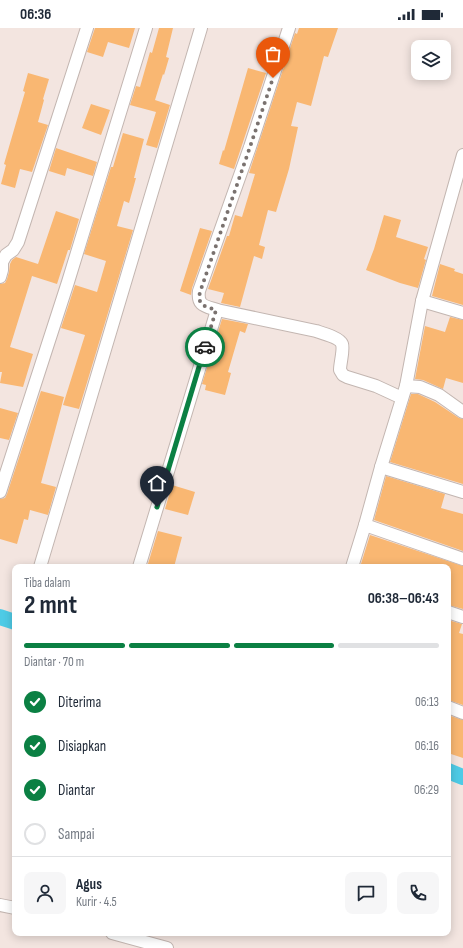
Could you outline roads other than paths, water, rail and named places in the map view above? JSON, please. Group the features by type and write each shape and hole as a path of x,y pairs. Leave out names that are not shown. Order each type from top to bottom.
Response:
{"street":[{"path":"0,277 2,262 6,255 13,250 18,242 87,28"},
{"path":"0,492 68,282 146,28"},
{"path":"41,564 201,28"},
{"path":"288,28 250,147 198,298 203,305 216,310 316,331 330,336 340,341 342,344 340,370 343,375 376,386 402,398"},
{"path":"353,564 406,386 422,301 463,155"},
{"path":"422,301 463,313"},
{"path":"140,564 216,310"},
{"path":"406,386 420,387 439,395 463,412"},
{"path":"381,467 463,492"},
{"path":"365,524 463,559"},
{"path":"451,613 463,617"},
{"path":"451,708 463,713"},
{"path":"0,905 12,907"},
{"path":"123,936 166,948"}],"waterway":[{"path":"0,617 12,621"},
{"path":"451,772 463,777"}]}
